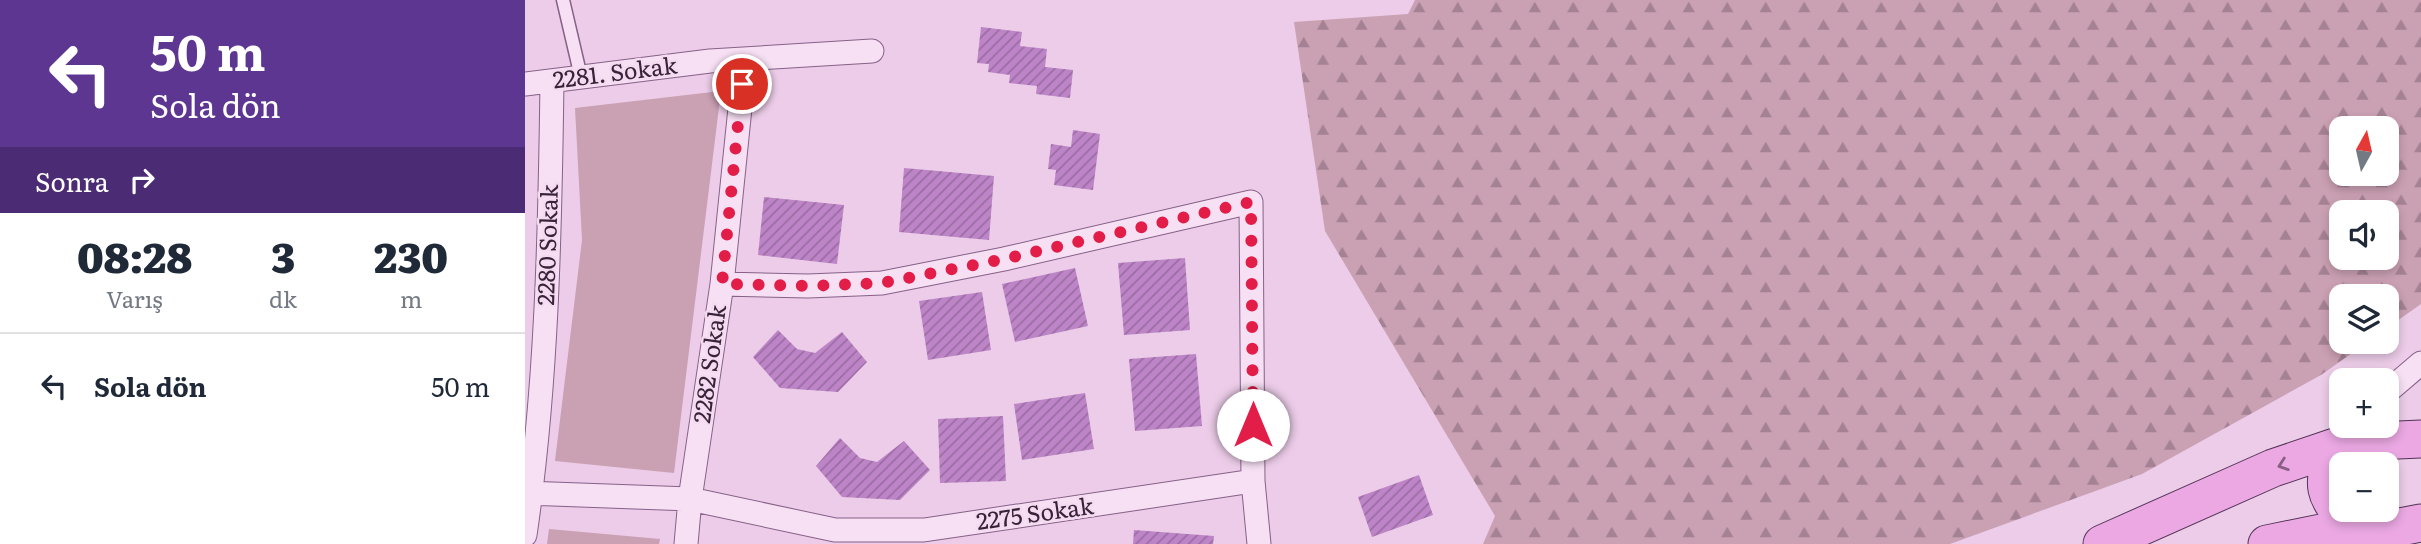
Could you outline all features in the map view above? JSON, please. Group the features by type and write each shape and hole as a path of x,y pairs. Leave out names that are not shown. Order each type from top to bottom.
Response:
{"main road":[{"path":"2102,544 2340,438"},
{"path":"2343,438 2325,475 2328,498 2351,527"},
{"path":"2357,438 2376,441 2421,439"},
{"path":"2267,544 2351,527 2395,528 2421,523"}],"street":[{"name":"2281. Sokak","path":"525,84 745,59 872,51"},
{"name":"2282 Sokak","path":"686,544 690,499 722,284 745,59"},
{"name":"2280 Sokak","path":"525,535 550,252 552,81"},
{"path":"722,284 808,286 882,283 1004,259 1251,202 1253,481 1259,544"},
{"path":"2399,382 2421,363"},
{"name":"2275 Sokak","path":"528,494 690,499 835,530 924,530 1253,481"}],"lane":[{"path":"563,0 581,77"}],"green space":[{"path":"1415,0 2421,0 2421,304 2399,320 2399,284 2329,284 2329,354 2351,354 2321,375 2142,474 1950,544 1483,544 1495,516 1325,231 1294,22 1408,14"},
{"path":"721,91 674,473 555,461 582,240 575,108"},
{"path":"549,529 660,539 659,544 547,544"}],"building":[{"path":"981,27 1022,32 1020,46 1047,49 1045,67 1073,70 1070,98 1036,94 1037,86 1009,83 1010,75 988,72 989,64 977,63"},
{"path":"1073,130 1100,134 1093,190 1054,185 1056,170 1048,169 1051,144 1071,147"},
{"path":"904,168 994,176 989,240 899,232"},
{"path":"764,197 844,205 837,264 758,255"},
{"path":"1185,258 1190,330 1124,335 1118,263"},
{"path":"1075,268 1088,326 1015,342 1002,284"},
{"path":"982,292 991,350 928,360 919,301"},
{"path":"778,330 797,349 815,353 842,332 867,362 838,392 780,388 753,357"},
{"path":"1196,354 1202,426 1135,431 1129,359"},
{"path":"1085,393 1094,449 1022,460 1014,404"},
{"path":"1003,416 1006,481 940,483 938,419"},
{"path":"840,438 860,458 877,462 904,441 930,470 900,500 842,497 816,466"},
{"path":"1419,475 1433,515 1372,537 1358,497"},
{"path":"1134,530 1214,536 1213,544 1133,544"}],"route":[{"path":"742,84 722,284 808,286 882,283 1004,259 1251,202 1253,425"}]}
